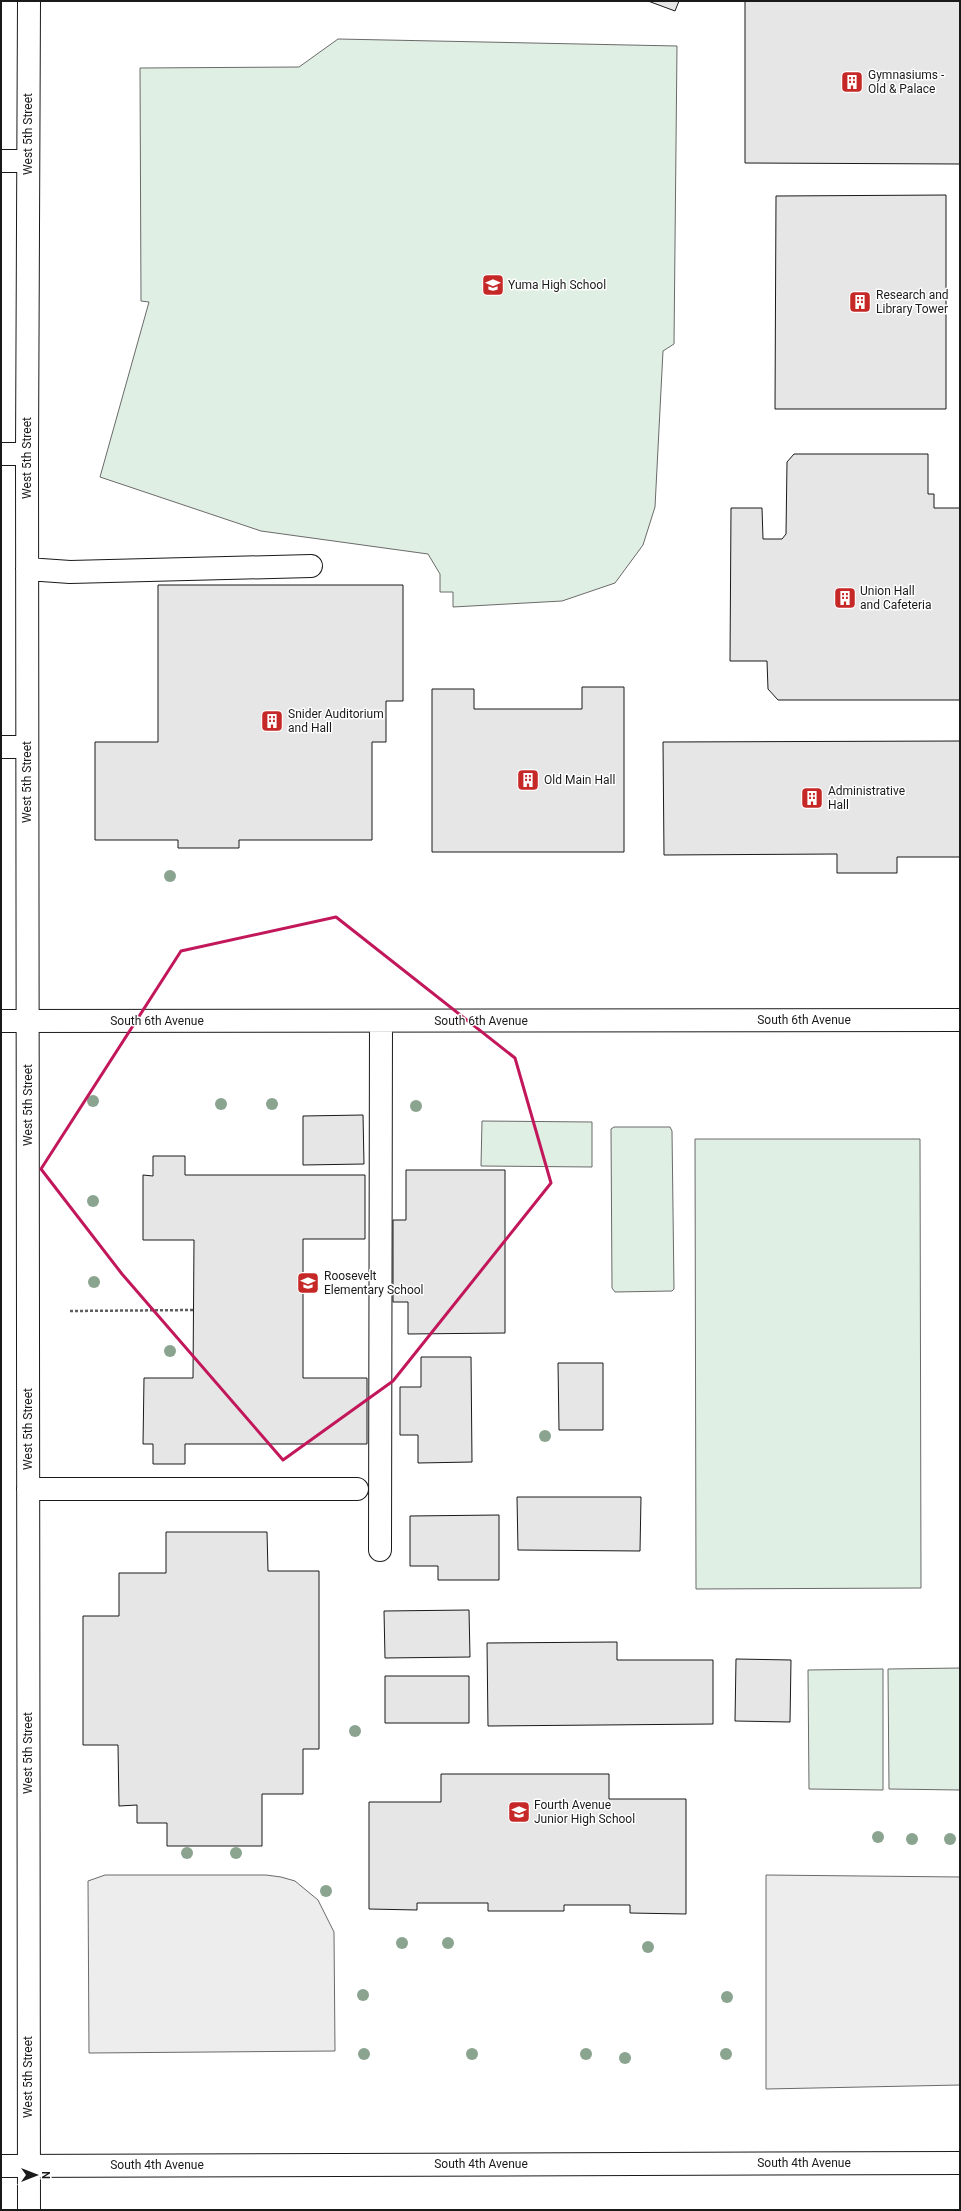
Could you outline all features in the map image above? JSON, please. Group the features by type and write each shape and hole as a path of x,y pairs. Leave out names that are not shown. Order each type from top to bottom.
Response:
{"street":[{"name":"West 5th Street","path":"29,1 27,454 29,2210"},
{"path":"1,161 28,162"},
{"path":"1,454 27,454"},
{"path":"27,569 70,572 311,566"},
{"path":"1,747 27,747"},
{"name":"South 6th Avenue","path":"1,1021 960,1020"},
{"path":"380,1550 381,1021"},
{"path":"28,1489 357,1489"},
{"name":"South 4th Avenue","path":"1,2166 960,2163"}],"path":[{"path":"70,1311 194,1310"}],"highlighted area":[{"path":"336,917 515,1058 551,1183 393,1381 283,1460 122,1274 41,1169 181,951"}],"green space":[{"path":"338,39 677,46 674,344 663,351 655,507 643,545 615,583 562,601 453,607 453,592 440,592 440,574 428,554 261,531 100,477 149,302 141,301 140,68 299,67"},
{"path":"482,1121 592,1122 592,1167 481,1166"},
{"path":"614,1127 670,1127 672,1131 674,1289 672,1291 615,1292 612,1288 611,1129"},
{"path":"695,1139 920,1139 921,1588 696,1589"},
{"path":"960,1668 960,1790 889,1789 888,1669"},
{"path":"883,1669 883,1790 809,1789 808,1670"}],"shaded area":[{"path":"105,1875 266,1875 295,1881 318,1900 334,1932 335,2051 89,2053 88,1881"},
{"path":"766,1875 960,1877 960,2085 766,2089"}],"building":[{"path":"648,1 679,1 675,11"},
{"name":"Gymnasiums - Old & Palace","path":"745,1 960,1 960,164 745,163"},
{"name":"Research and Library Tower","path":"946,195 946,409 775,409 776,196"},
{"name":"Union Hall and Cafeteria","path":"794,454 928,454 928,494 934,494 934,508 960,508 960,700 778,700 768,689 767,661 730,661 731,508 762,508 763,539 782,539 786,534 787,462"},
{"name":"Snider Auditorium and Hall","path":"158,585 403,585 403,701 386,701 386,742 372,742 372,840 239,840 239,848 178,848 178,840 95,840 95,742 158,742"},
{"name":"Old Main Hall","path":"582,687 624,687 624,852 432,852 432,689 474,689 474,709 582,709"},
{"name":"Administrative Hall","path":"960,741 960,857 897,857 897,873 837,873 837,854 664,855 663,742"},
{"path":"363,1115 364,1164 303,1165 303,1116"},
{"path":"153,1156 185,1156 185,1175 365,1175 365,1239 303,1239 303,1378 367,1378 367,1444 185,1444 185,1464 153,1464 153,1444 143,1444 144,1378 193,1378 194,1240 143,1240 143,1175 153,1176"},
{"path":"406,1170 505,1170 505,1333 408,1334 408,1302 393,1302 393,1220 406,1220"},
{"path":"421,1357 471,1357 472,1462 418,1463 418,1435 400,1435 400,1387 421,1387"},
{"path":"558,1363 603,1363 603,1430 559,1430"},
{"path":"517,1497 641,1497 640,1551 518,1550"},
{"path":"499,1515 499,1580 438,1580 438,1566 410,1566 410,1516"},
{"path":"166,1532 267,1532 268,1571 319,1571 319,1749 303,1749 303,1794 262,1794 262,1846 167,1846 167,1823 137,1823 137,1805 119,1806 118,1745 83,1745 83,1616 119,1616 119,1573 166,1573"},
{"path":"469,1610 470,1657 385,1658 384,1611"},
{"path":"617,1642 617,1660 713,1660 713,1724 488,1726 487,1643"},
{"path":"736,1659 791,1660 790,1722 735,1721"},
{"path":"385,1676 469,1676 469,1723 385,1723"},
{"path":"441,1774 609,1774 609,1799 686,1799 686,1914 630,1913 630,1905 564,1905 564,1911 488,1911 488,1903 417,1903 417,1910 369,1909 369,1802 441,1802"}],"place":[{"name":"Gymnasiums - Old & Palace","path":"852,82"},
{"name":"Yuma High School","path":"493,285"},
{"name":"Research and Library Tower","path":"860,302"},
{"name":"Union Hall and Cafeteria","path":"845,598"},
{"name":"Snider Auditorium and Hall","path":"272,721"},
{"name":"Old Main Hall","path":"528,780"},
{"name":"Administrative Hall","path":"812,798"},
{"name":"Roosevelt Elementary School","path":"308,1283"},
{"name":"Fourth Avenue Junior High School","path":"519,1812"}]}
